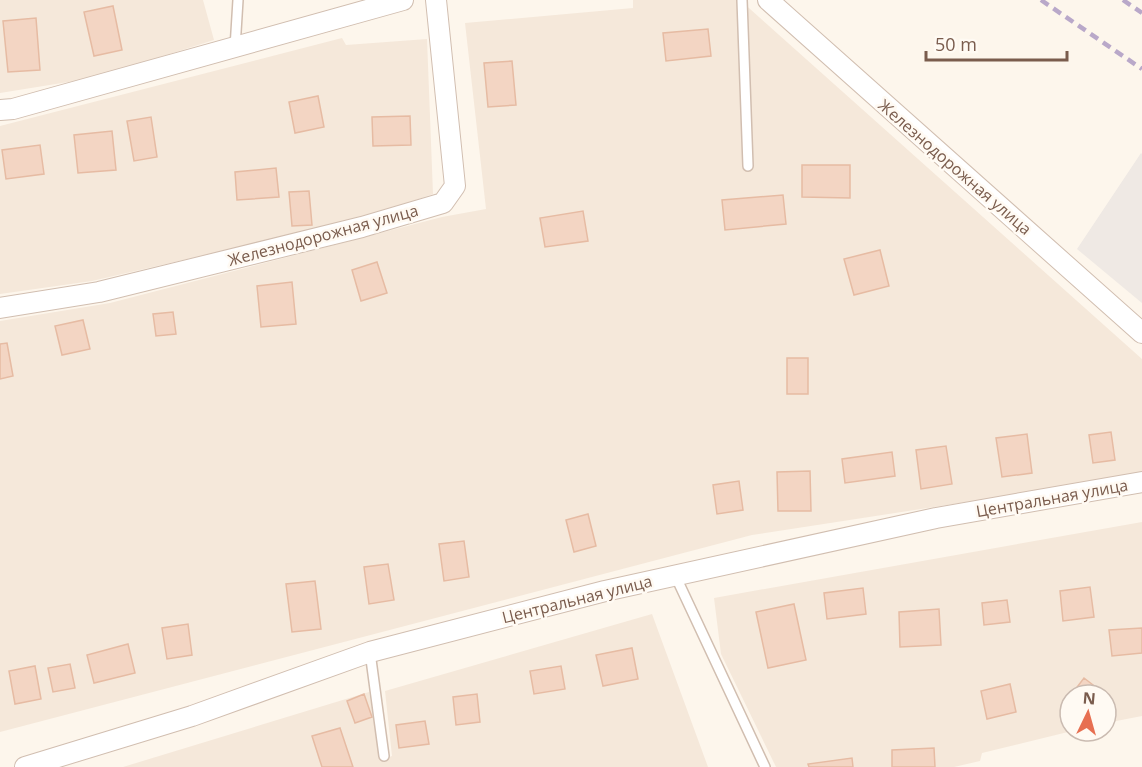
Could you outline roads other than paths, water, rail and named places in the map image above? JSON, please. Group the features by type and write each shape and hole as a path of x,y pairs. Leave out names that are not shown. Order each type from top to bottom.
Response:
{"street":[{"path":"0,110 13,109 403,0"},
{"name":"Железнодорожная улица","path":"0,308 99,292 362,227 443,203 455,186 449,108 435,0"},
{"name":"Железнодорожная улица","path":"768,0 1142,333"},
{"name":"Центральная улица","path":"25,767 192,716 370,652 675,575 936,518 1142,482"}],"lane":[{"path":"235,48 238,0"},
{"path":"742,0 748,166"},
{"path":"675,575 765,767"},
{"path":"370,652 384,756"}],"railway":[{"path":"1041,0 1142,69"},
{"path":"1123,0 1142,13"}]}
